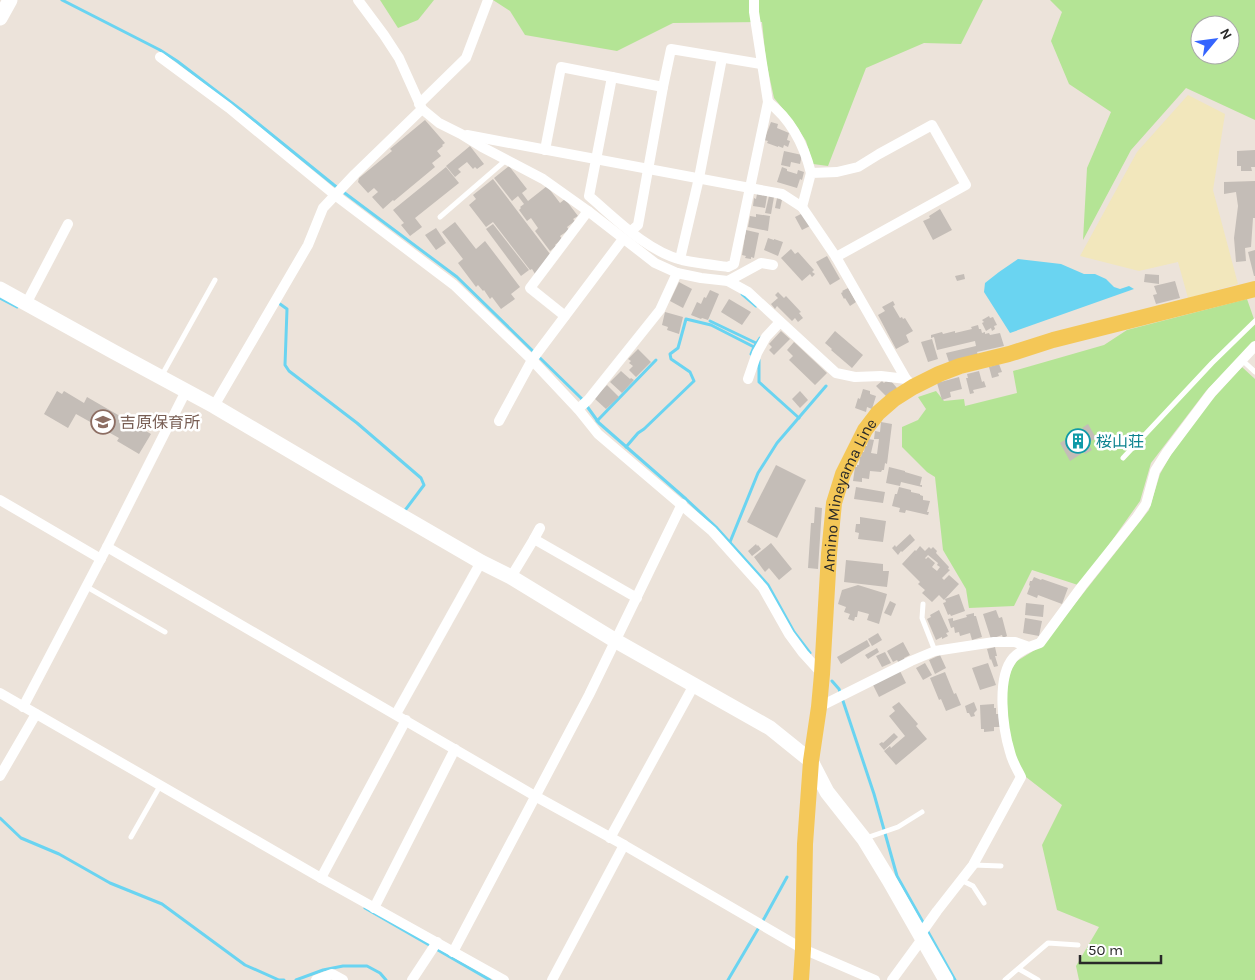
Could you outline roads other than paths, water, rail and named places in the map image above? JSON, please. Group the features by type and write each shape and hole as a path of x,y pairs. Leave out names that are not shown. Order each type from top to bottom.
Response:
{"main road":[{"name":"Amino Mineyama Line","path":"801,980 805,844 811,761 822,674 834,503 843,474 865,430 878,413 910,383 960,366 1009,354 1053,340 1255,289"}],"street":[{"path":"0,18 10,0"},
{"path":"358,0 384,34 399,58 421,106 439,123 543,179 588,211 627,235 680,260 728,268 734,264 768,102 754,12 754,0"},
{"path":"214,406 308,246 323,208 466,58 488,0"},
{"path":"499,421 532,360 627,235 638,225 662,87 671,48 762,64"},
{"path":"160,57 229,108 335,195 454,285 532,360 578,409 598,434 712,531 763,588 788,634 822,674"},
{"path":"680,260 699,178 722,58"},
{"path":"545,150 561,67 662,87"},
{"path":"612,77 589,196 655,263 677,273 701,278 728,280 748,292 836,373 856,377 881,376 910,383"},
{"path":"768,102 778,109 789,123 807,156 811,173 802,207"},
{"path":"811,173 836,172 858,167 932,125 966,185 836,257"},
{"path":"461,134 782,194 802,207 836,257 910,383"},
{"path":"565,316 530,288 588,211"},
{"path":"26,304 68,224"},
{"path":"728,280 761,263 773,266"},
{"path":"578,409 588,400 660,310 677,273"},
{"path":"0,289 214,406 770,728 811,761 827,792 864,839 890,880 946,980"},
{"path":"748,379 756,353 766,337 780,322"},
{"path":"892,980 937,911 973,865 1021,777 1010,753 1004,728 1002,693 1006,668 1014,657 1029,647 1040,643 1146,504 1155,471 1167,452 1212,392 1255,346"},
{"path":"23,707 87,587 186,392"},
{"path":"0,500 101,559"},
{"path":"453,952 590,695 682,504"},
{"path":"511,577 540,528"},
{"path":"534,539 637,598"},
{"path":"107,547 535,796 624,845 803,949 875,980"},
{"path":"396,714 482,562"},
{"path":"819,707 935,651 994,642 1015,642 1029,647"},
{"path":"610,838 694,685"},
{"path":"0,694 321,878 437,942 498,979"},
{"path":"0,776 36,714"},
{"path":"321,878 406,720"},
{"path":"374,908 455,749"},
{"path":"552,980 624,845"},
{"path":"412,980 437,942"},
{"path":"316,980 332,974 343,980"}],"lane":[{"path":"440,217 506,160"},
{"path":"160,378 215,280"},
{"path":"1122,458 1212,363 1255,321"},
{"path":"1242,360 1255,372"},
{"path":"87,587 165,632"},
{"path":"922,604 922,618 935,651"},
{"path":"131,837 160,786"},
{"path":"864,839 898,827 922,812"},
{"path":"973,865 1001,866"},
{"path":"961,880 973,886 984,902"},
{"path":"1005,980 1048,944 1078,944"},
{"path":"1019,969 1038,980"}],"water":[{"path":"1018,259 1061,264 1084,274 1095,274 1106,279 1114,287 1120,289 1129,286 1134,289 1010,333 984,292 985,283"}],"waterway":[{"path":"62,0 160,50 177,61 334,185 457,277 581,398 599,423 716,527 768,585 794,632 810,653"},
{"path":"742,294 756,306"},
{"path":"0,298 17,307"},
{"path":"280,304 287,309 285,365 289,371 357,423 421,478 424,485 403,513"},
{"path":"626,447 638,433 694,381 690,372 671,359 670,354 678,348 686,319 711,325 754,347"},
{"path":"710,321 756,343"},
{"path":"751,354 760,338"},
{"path":"597,421 656,360"},
{"path":"759,360 759,382 799,418"},
{"path":"730,542 758,473 777,443 826,386"},
{"path":"832,681 839,689 874,794 897,876 924,924"},
{"path":"0,818 21,838 59,854 110,883 162,904 245,965 279,980 284,980"},
{"path":"728,980 787,877"},
{"path":"365,908 490,980"},
{"path":"927,930 955,980"},
{"path":"296,980 323,970 343,966 367,966 380,973 386,980"}],"place":[{"name":"吉原保育所","path":"103,422"},
{"name":"桜山荘","path":"1078,441"}]}
